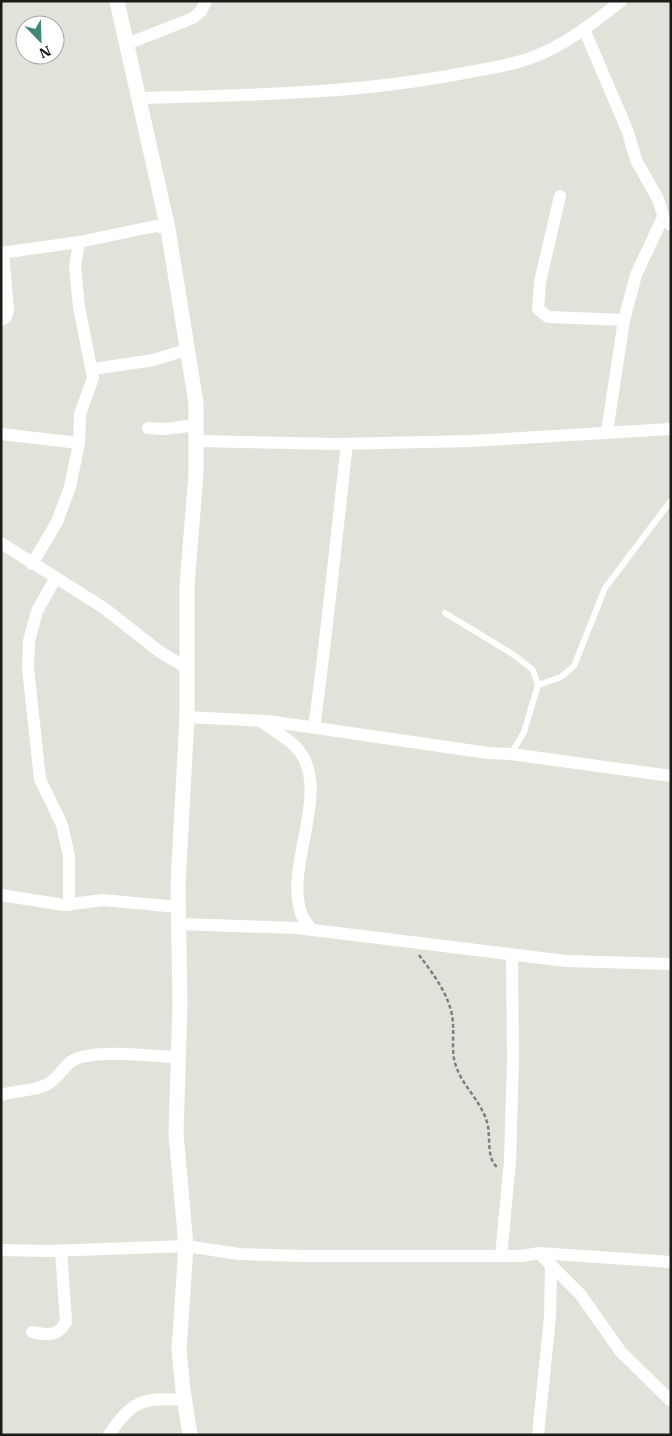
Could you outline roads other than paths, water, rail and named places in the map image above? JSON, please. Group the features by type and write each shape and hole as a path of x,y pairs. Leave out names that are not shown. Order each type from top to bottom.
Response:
{"street":[{"path":"117,1 168,229 188,349 197,425 193,530 188,585 188,717 178,907 180,1005 176,1151 186,1246 179,1350 190,1435"},
{"path":"127,44 193,18 201,11 206,1"},
{"path":"139,98 287,93 391,85 509,64 545,52 584,30 621,1"},
{"path":"584,30 628,132 636,160 658,199 667,221 636,276 624,320 607,432"},
{"path":"560,196 540,282 538,309 548,317 624,320"},
{"path":"1,320 6,317 8,310 2,253 79,242 156,226 168,229"},
{"path":"32,564 57,522 70,487 79,443 80,414 91,386 93,369 79,307 75,267 79,242"},
{"path":"93,369 154,360 188,349"},
{"path":"148,428 164,429 197,425"},
{"path":"197,441 346,444 471,441 671,429"},
{"path":"1,439 1,433 79,443"},
{"path":"314,728 325,656 346,444"},
{"path":"1,543 54,579 104,608 160,652 188,668"},
{"path":"54,579 37,611 29,641 28,668 40,779 62,825 69,856 69,905"},
{"path":"188,717 260,720 488,753 511,754 671,776"},
{"path":"260,720 296,747 308,770 310,808 302,843 297,894 302,915 311,929"},
{"path":"1,895 69,905 103,900 178,907"},
{"path":"178,924 311,929 566,962 671,964"},
{"path":"501,1256 508,1177 513,1060 512,955"},
{"path":"1,1095 35,1090 48,1085 55,1080 66,1064 82,1057 121,1055 178,1057"},
{"path":"1,1250 61,1251 186,1246 239,1254 292,1256 501,1256 539,1253 671,1262"},
{"path":"32,1332 55,1334 62,1329 66,1322 61,1251"},
{"path":"539,1253 580,1294 621,1352 671,1401"},
{"path":"538,1435 550,1317 552,1266"},
{"path":"110,1435 131,1407 146,1400 184,1400"}],"lane":[{"path":"538,685 561,677 574,666 605,588 670,502"},
{"path":"446,613 514,655 532,670 538,685 524,732 511,754"}]}
